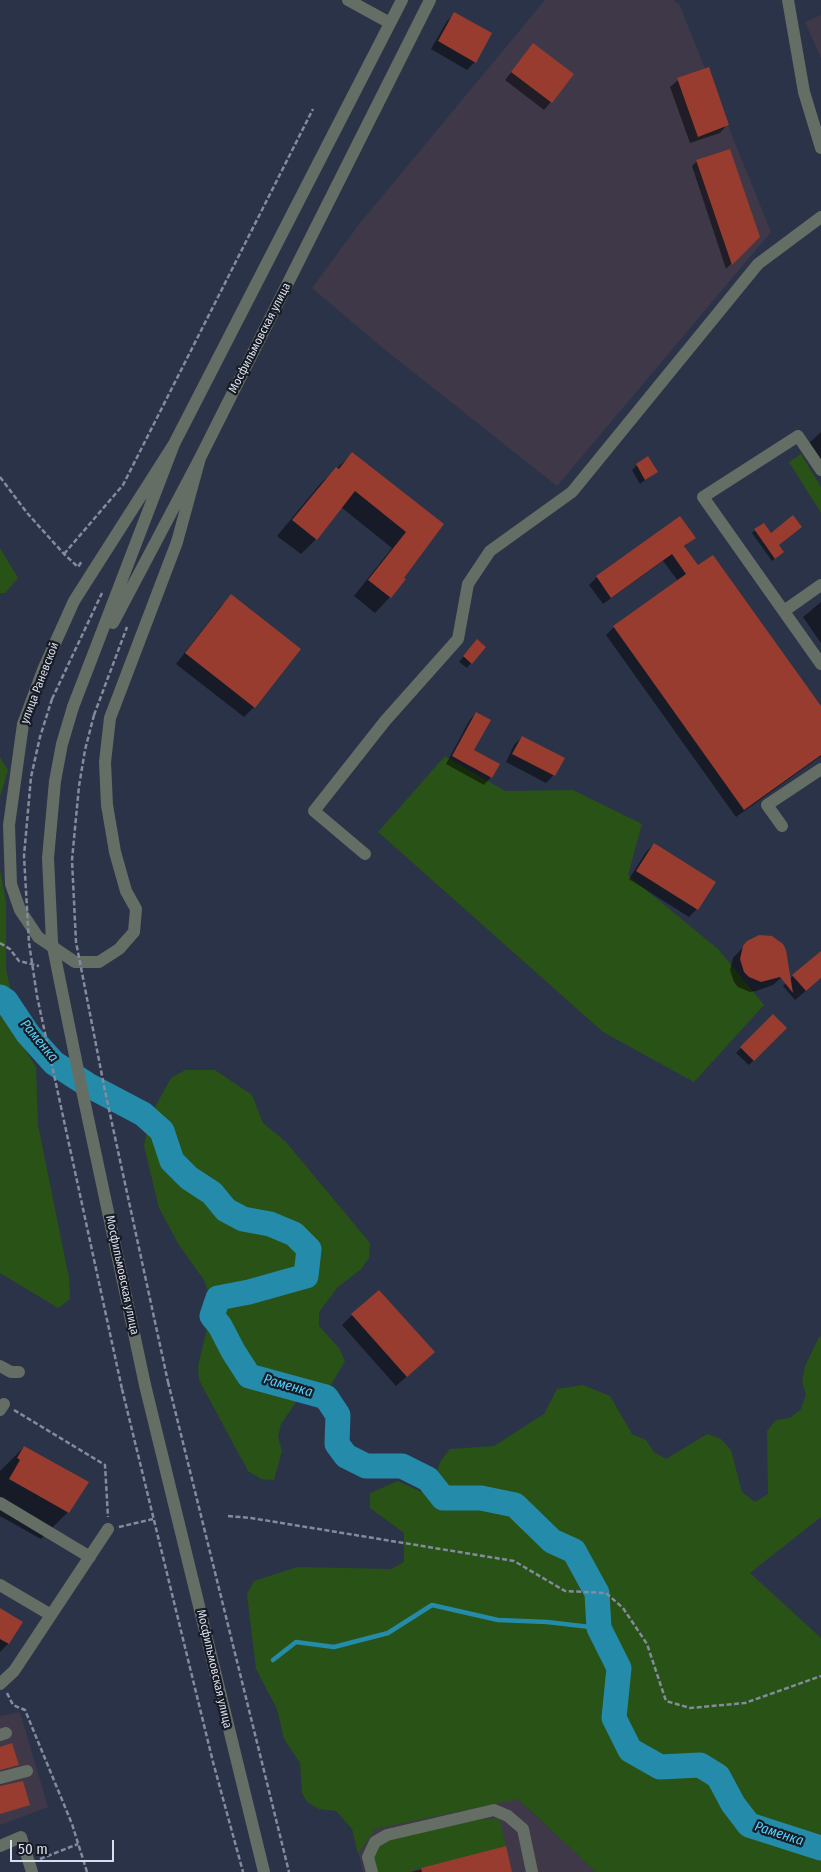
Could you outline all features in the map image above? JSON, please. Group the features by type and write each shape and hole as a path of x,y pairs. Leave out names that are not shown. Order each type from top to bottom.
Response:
{"street":[{"path":"348,0 390,23"},
{"name":"Мосфильмовская улица","path":"264,1872 234,1756 145,1385 83,1096 52,942 48,858 55,781 62,744 73,707 174,444 402,0"},
{"name":"Мосфильмовская улица","path":"87,674 200,458 430,0"},
{"path":"788,0 804,92 821,148"},
{"path":"364,854 314,811 385,721 458,639 468,584 490,551 572,492 758,264 821,217"},
{"path":"821,470 798,436 703,497 821,664"},
{"name":"улица Раневской","path":"174,444 74,601 43,670 23,724 9,825 11,884 20,910 38,937 74,962 99,962 119,949 134,932 136,909 126,890 115,852 107,805 105,762 110,718 177,542 200,458"},
{"path":"784,611 821,585"},
{"path":"782,826 767,805 821,769"},
{"path":"0,1366 11,1372 19,1372"},
{"path":"0,1503 90,1557"},
{"path":"1,1683 14,1670 108,1530"},
{"path":"0,1585 51,1615"},
{"path":"0,1778 26,1771"},
{"path":"372,1872 368,1857 375,1842 387,1835 494,1810 508,1816 522,1829 532,1872"},
{"path":"0,1846 21,1837 31,1868"}],"path":[{"path":"64,554 123,485 313,109"},
{"path":"0,477 28,514 64,554 78,567 84,559"},
{"path":"52,699 102,592"},
{"path":"128,624 94,715 79,786 72,860 76,942 105,1091 168,1382 289,1872"},
{"path":"0,942 10,949 19,961 39,966"},
{"path":"122,1389 213,1762 243,1872"},
{"path":"2,1407 105,1465 108,1530 153,1518"},
{"path":"228,1516 251,1518 514,1561 565,1591 606,1593 623,1608 647,1644 666,1701 690,1708 745,1703 821,1676"},
{"path":"1,1683 13,1704 25,1710 72,1824 87,1872"},
{"path":"31,1868 78,1844"}],"shaded area":[{"path":"545,0 673,0 679,4 771,232 557,486 384,349 312,288 360,223"},
{"path":"821,15 821,58 805,22"},
{"path":"20,1712 48,1807 0,1825 0,1716"},
{"path":"475,1759 596,1872 363,1872 343,1788"}],"green space":[{"path":"801,454 821,487 821,513 789,462"},
{"path":"0,548 18,578 5,593 0,593"},
{"path":"445,756 505,791 573,790 642,824 628,875 718,949 764,1005 694,1082 603,1032 378,832"},
{"path":"0,757 8,770 0,797"},
{"path":"0,870 6,902 6,969 23,1046 36,1067 38,1125 69,1278 70,1299 58,1308 0,1273"},
{"path":"185,1070 215,1070 252,1095 263,1123 286,1142 370,1243 369,1258 361,1269 337,1288 319,1312 319,1326 339,1348 345,1361 331,1385 303,1392 281,1424 278,1437 282,1451 274,1480 261,1479 248,1471 199,1380 198,1366 212,1308 209,1294 204,1280 179,1245 159,1208 144,1146 150,1116 171,1078"},
{"path":"821,1336 821,1517 750,1573 821,1638 821,1872 596,1872 518,1799 375,1829 358,1854 352,1829 336,1811 319,1809 307,1802 302,1793 300,1763 284,1739 277,1709 256,1669 247,1594 254,1581 297,1567 391,1569 404,1562 404,1533 370,1508 370,1493 398,1481 424,1493 434,1482 440,1462 450,1449 494,1446 544,1414 557,1389 583,1385 610,1396 632,1434 646,1440 654,1452 666,1459 707,1434 721,1439 731,1450 742,1492 755,1502 768,1494 767,1431 776,1420 790,1418 801,1409 806,1395 802,1381 805,1366"},
{"path":"483,1812 485,1820 499,1818 506,1846 406,1872 378,1872 368,1857 375,1842"}],"building":[{"path":"454,12 492,33 476,63 438,41"},
{"path":"533,43 574,74 552,103 511,72"},
{"path":"709,67 729,125 698,137 677,78"},
{"path":"730,149 760,237 732,265 696,160"},
{"path":"352,452 444,524 391,598 368,580 406,532 355,491 317,540 292,520 336,467 339,469"},
{"path":"648,456 658,472 645,480 636,464"},
{"path":"793,515 802,527 779,545 784,552 775,559 754,529 764,523 771,533"},
{"path":"680,516 696,538 684,546 698,565 713,555 821,706 821,755 744,810 613,626 686,574 672,554 611,598 596,576"},
{"path":"231,594 301,649 255,708 185,653"},
{"path":"477,639 486,647 472,664 463,656"},
{"path":"476,712 491,720 474,750 500,764 492,778 452,756"},
{"path":"522,736 565,758 555,776 512,754"},
{"path":"654,843 716,882 698,910 636,871"},
{"path":"759,935 772,936 783,944 786,950 793,993 780,977 761,982 749,977 744,972 740,959 743,946 747,941"},
{"path":"821,951 821,978 806,991 792,975"},
{"path":"773,1014 787,1028 754,1061 740,1047"},
{"path":"379,1290 435,1352 407,1377 351,1314"},
{"path":"24,1446 89,1482 69,1513 9,1479 20,1460 17,1458"},
{"path":"0,1608 23,1622 9,1644 0,1639"},
{"path":"12,1743 19,1765 0,1770 0,1747"},
{"path":"23,1781 30,1805 0,1814 0,1786"},
{"path":"506,1846 512,1872 422,1872 421,1868"}],"waterway":[{"name":"Раменка","path":"0,997 6,1001 28,1034 54,1063 88,1085 143,1114 162,1131 172,1161 189,1178 212,1193 226,1210 243,1219 270,1224 294,1234 309,1249 306,1276 249,1292 218,1298 212,1316 220,1326 249,1376 326,1397 338,1415 337,1444 346,1456 366,1466 402,1466 428,1479 443,1498 481,1498 515,1505 552,1541 574,1551 597,1593 599,1628 619,1668 614,1718 630,1750 660,1767 700,1765 718,1776 733,1804 749,1825 821,1848"},
{"path":"273,1660 296,1642 334,1647 388,1633 432,1605 498,1620 547,1622 599,1628"}]}
